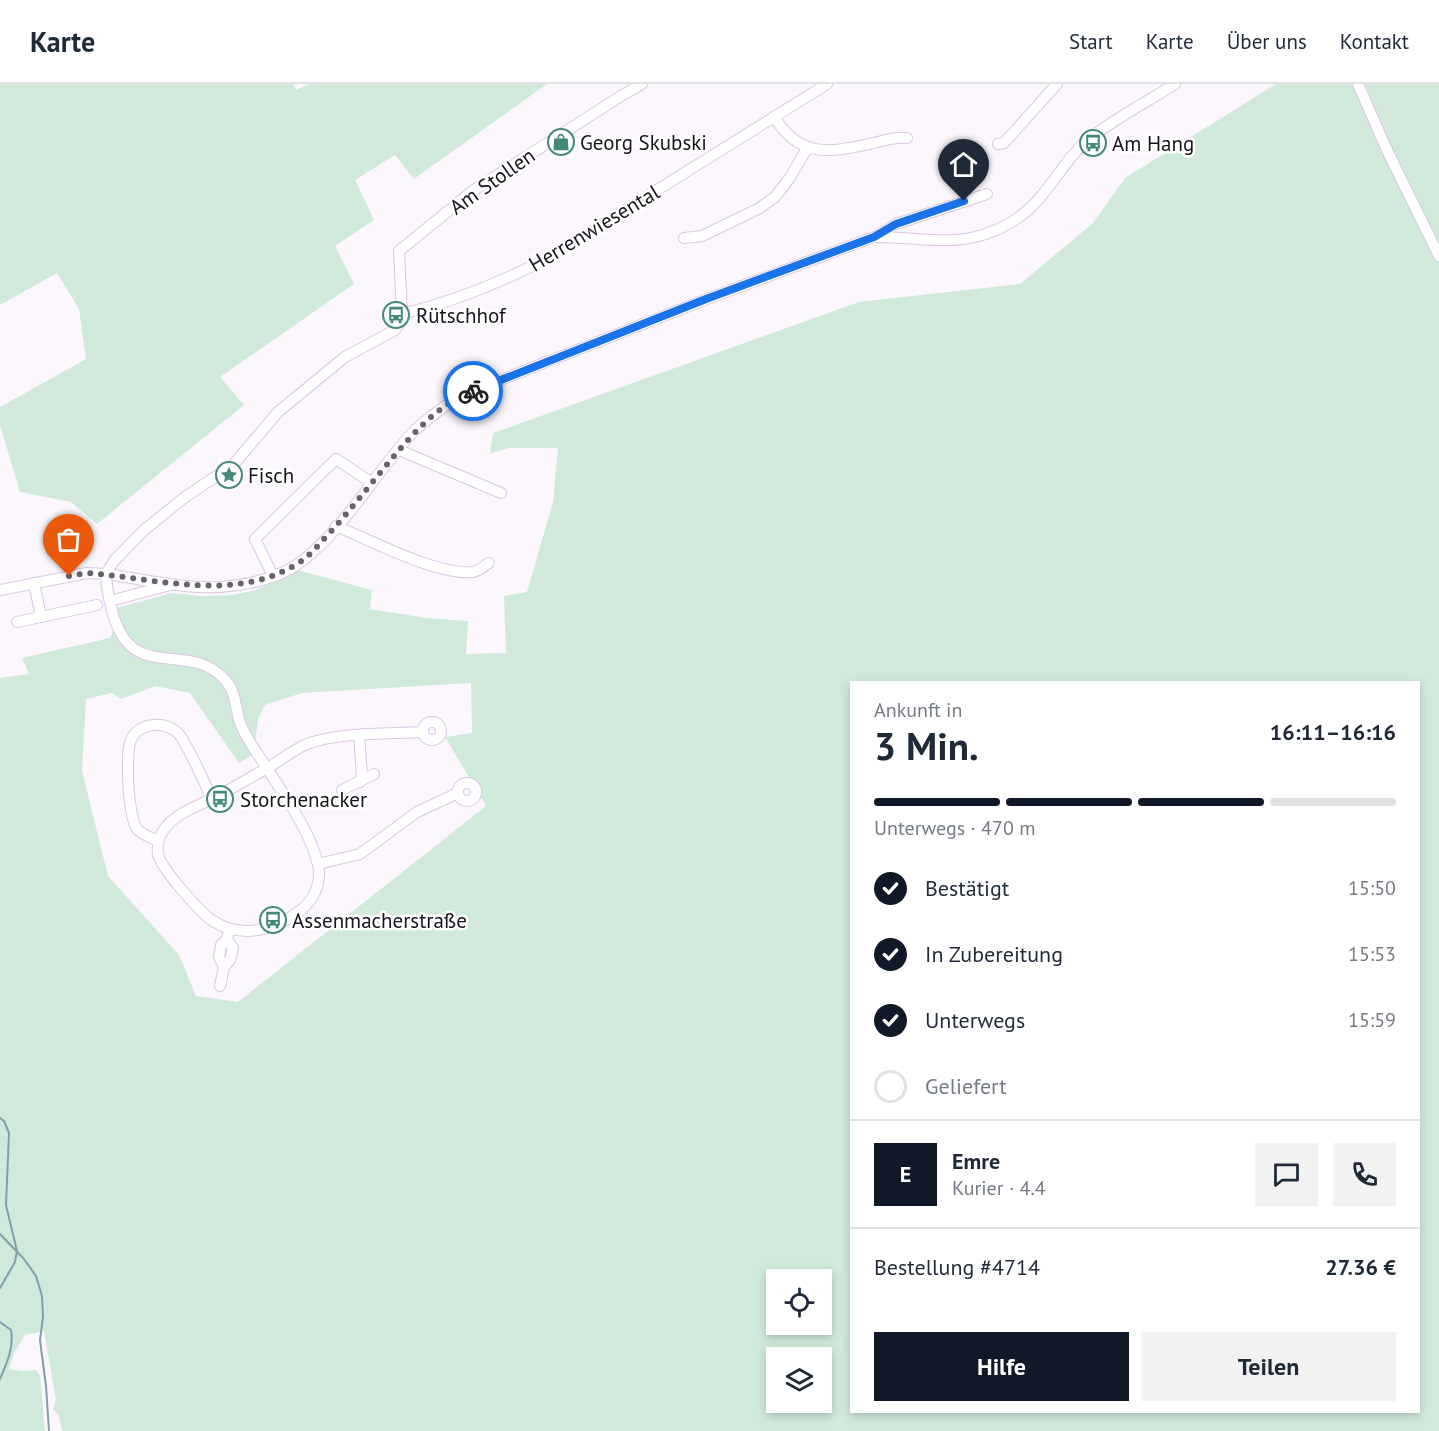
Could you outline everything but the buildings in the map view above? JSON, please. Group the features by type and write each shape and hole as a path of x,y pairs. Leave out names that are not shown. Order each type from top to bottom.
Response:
{"street":[{"name":"Am Stollen","path":"402,314 399,251 474,190 642,84"},
{"name":"Herrenwiesental","path":"402,314 457,298 540,262 827,84"},
{"path":"998,144 1004,143 1057,84"},
{"path":"874,237 894,236 940,242 972,238 1008,225 1044,194 1066,161 1089,138 1175,84"},
{"path":"1358,84 1384,145 1439,256"},
{"path":"774,117 793,139 825,152 897,137 906,138"},
{"path":"684,238 702,236 758,209 775,197 808,147"},
{"path":"0,590 87,573 219,587 273,576 301,562 336,526 414,432 460,396 706,299 874,237 896,224 987,194"},
{"path":"228,934 267,928 291,917 307,905 318,886 318,864 292,807 241,725 233,694 227,682 206,665 187,660 148,656 125,642 118,632 106,574 114,561 143,531 192,492 233,465 278,412 345,357 395,330 402,314"},
{"path":"399,450 501,494"},
{"path":"273,576 255,539 336,459 372,483"},
{"path":"336,526 435,566 473,572 489,563"},
{"path":"34,583 41,617"},
{"path":"110,601 176,583"},
{"path":"17,622 97,605"},
{"path":"158,841 137,829 132,820 128,755 131,739 138,730 146,726 164,725 180,735 212,799"},
{"path":"220,986 224,967 230,960 233,948 228,934 210,919 162,866 158,854 158,841 164,830 184,812 212,799 304,745 339,737 423,732"},
{"path":"359,736 362,774 360,782"},
{"path":"342,790 374,774"},
{"path":"318,864 360,854 417,812 458,792"}],"green space":[{"path":"0,84 293,84 296,90 309,84 547,84 414,179 395,155 355,180 374,220 335,246 354,284 220,377 244,405 97,524 71,502 20,492 0,425 0,407 86,359 79,309 57,273 0,305"},
{"path":"1276,84 1439,84 1439,1431 62,1431 59,1416 53,1409 56,1400 44,1331 25,1335 14,1353 9,1369 36,1370 40,1376 45,1431 0,1431 0,678 29,674 22,658 110,638 119,619 116,608 172,593 202,596 232,595 256,590 297,570 372,590 370,609 427,618 468,621 466,654 506,653 504,596 527,592 553,502 558,448 508,448 490,454 493,433 859,302 1020,284 1093,223 1125,178","holes":["471,683 472,733 445,737 486,806 238,1002 196,996 179,955 108,876 82,771 86,699 112,693 121,699 155,686 190,693 239,763 254,754 258,719 265,705 302,693"]}],"waterway":[{"path":"0,1118 4,1121 9,1133 6,1205 17,1251 15,1262 0,1288"},
{"path":"0,1234 24,1259 36,1276 42,1296 43,1317 40,1340 49,1431"},
{"path":"0,1322 11,1330 12,1337 9,1355 0,1379"}],"way so far":[{"path":"69,576 87,573 106,574 219,587 273,576 301,562 319,545 414,432 460,396 473,391"}],"place":[{"name":"Georg Skubski","path":"561,142"},
{"name":"Am Hang","path":"1093,143"},
{"name":"Rütschhof","path":"396,315"},
{"name":"Fisch","path":"229,475"},
{"name":"Storchenacker","path":"220,799"},
{"name":"Assenmacherstraße","path":"273,920"}],"route":[{"path":"473,391 706,299 874,237 896,224 964,201"}]}
